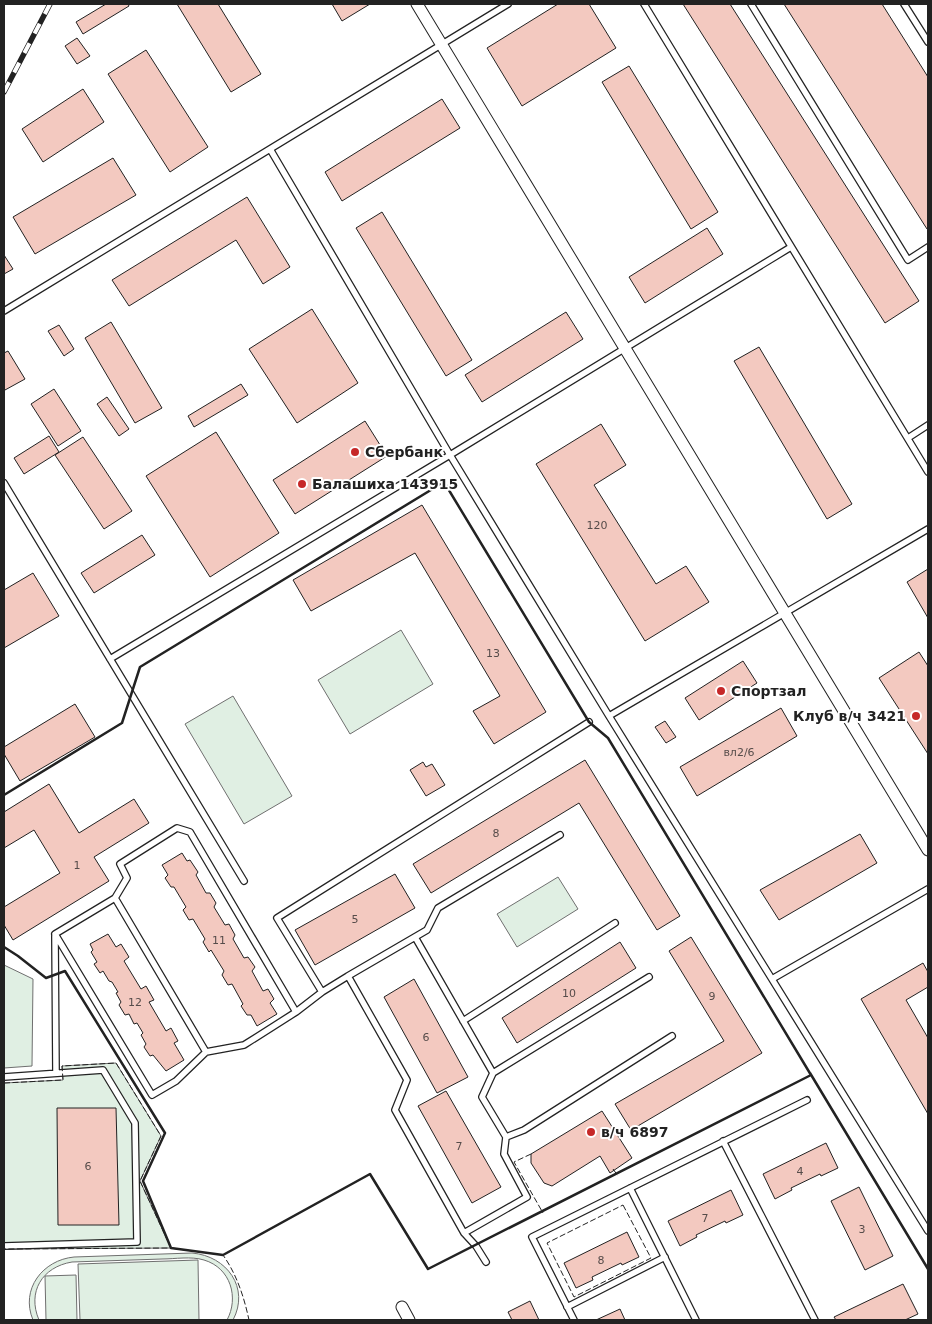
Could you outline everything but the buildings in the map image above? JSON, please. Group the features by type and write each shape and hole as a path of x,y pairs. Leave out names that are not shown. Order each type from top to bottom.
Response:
{"street":[{"path":"418,4 928,850"},
{"path":"402,1307 409,1320"}],"lane":[{"path":"4,311 508,4"},
{"path":"644,4 928,472"},
{"path":"751,4 908,260 928,247"},
{"path":"904,4 928,42"},
{"path":"270,149 450,455 609,716 928,1231"},
{"path":"110,659 791,247"},
{"path":"908,438 928,425"},
{"path":"4,483 244,881"},
{"path":"609,716 928,529"},
{"path":"322,992 277,918 589,722"},
{"path":"55,934 115,898 127,878 120,864 177,828 190,832 296,1012"},
{"path":"55,934 152,1095 176,1081 206,1052 244,1045 296,1012 322,992 427,930 438,908 560,835"},
{"path":"772,979 928,889"},
{"path":"115,898 206,1052"},
{"path":"463,1021 615,923"},
{"path":"55,934 56,1073"},
{"path":"415,937 493,1073"},
{"path":"348,976 406,1080 395,1110 464,1233 476,1246 486,1262"},
{"path":"464,1233 527,1197 504,1154 506,1137 482,1097 493,1073 649,976"},
{"path":"506,1137 524,1130 672,1036"},
{"path":"4,1077 103,1070 135,1123 137,1242 4,1246"},
{"path":"574,1320 532,1237 807,1100"},
{"path":"723,1142 815,1320"},
{"path":"630,1188 696,1320"},
{"path":"567,1307 664,1256"}],"green space":[{"path":"401,630 433,684 350,734 318,680"},
{"path":"233,696 292,796 244,824 185,724"},
{"path":"558,877 578,909 517,947 497,914"},
{"path":"4,965 33,979 32,1066 4,1068"},
{"path":"116,1063 161,1136 140,1181 171,1248 4,1249 4,1083 63,1080 62,1066"},
{"path":"192,1253 205,1255 216,1260 232,1276 239,1296 238,1308 233,1320 227,1320 231,1311 232,1293 230,1285 221,1270 204,1260 188,1258 72,1262 61,1265 52,1269 40,1282 35,1300 39,1320 33,1320 30,1309 32,1287 44,1270 63,1259"},
{"path":"198,1260 199,1320 80,1320 78,1264"},
{"path":"76,1275 77,1320 46,1320 45,1276"}],"railway":[{"path":"4,92 50,4"}],"fence":[{"path":"4,1083 63,1080 62,1066 116,1063 161,1136 140,1181 171,1248 4,1249"},
{"path":"531,1154 514,1162 543,1213"},
{"path":"613,1169 618,1176"},
{"path":"623,1205 651,1258 574,1297 547,1243 623,1205"},
{"path":"170,1248 223,1255 239,1286 249,1320"}],"wall":[{"path":"4,795 122,723 140,667 444,482 589,722 608,738 811,1075 428,1269 370,1174 223,1255 171,1248 143,1181 165,1133 65,971 46,978 4,947"},
{"path":"810,1073 928,1269"}],"place":[{"name":"Сбербанк","path":"355,452"},
{"name":"Балашиха 143915","path":"302,484"},
{"name":"Спортзал","path":"721,691"},
{"name":"Клуб в/ч 3421","path":"916,716"},
{"name":"в/ч 6897","path":"591,1132"}]}
